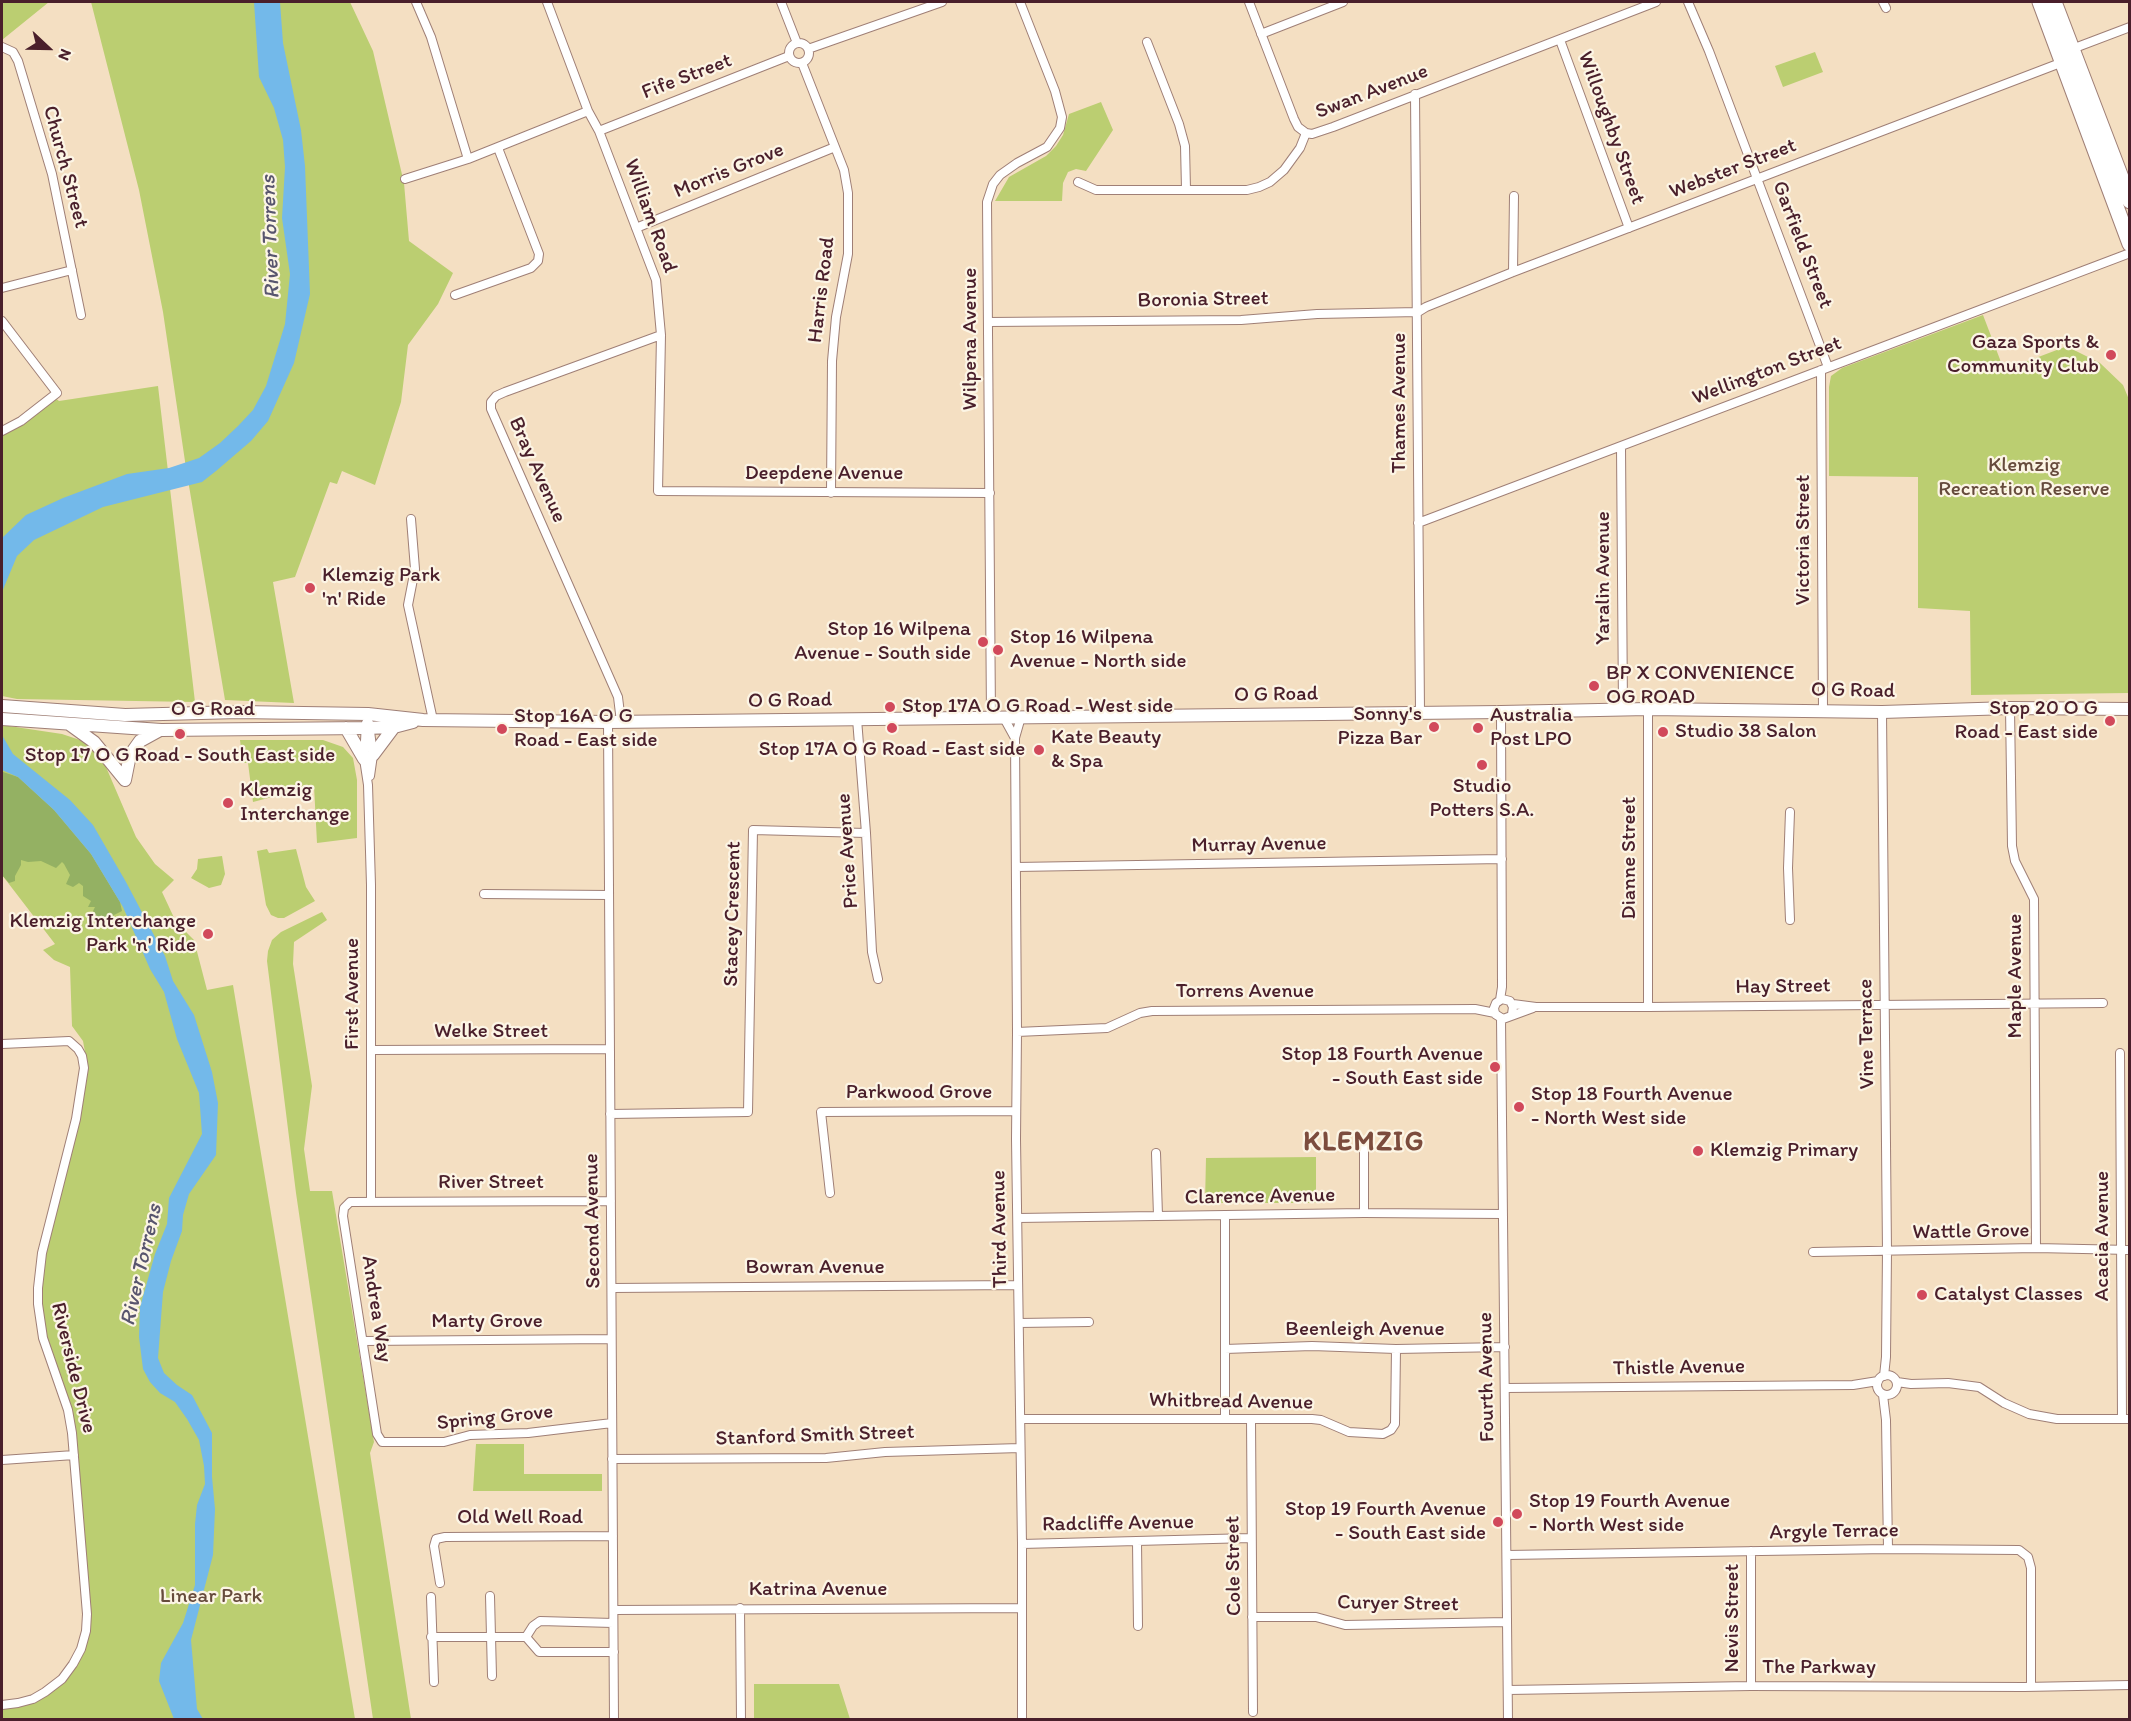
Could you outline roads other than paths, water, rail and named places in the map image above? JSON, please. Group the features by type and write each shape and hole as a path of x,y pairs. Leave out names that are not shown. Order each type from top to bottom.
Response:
{"highway":[{"path":"2040,2 2068,56 2130,201"},
{"path":"2054,2 2068,56 2130,244"}],"main road":[{"name":"O G Road","path":"6,713 239,712 368,714 428,720 615,722 1623,709 1882,712 2010,708 2130,709"},
{"name":"O G Road","path":"6,713 69,724 161,730 394,727 428,720"},
{"path":"115,714 117,727"},
{"path":"69,724 94,742 125,780 130,755 140,741 161,730"},
{"path":"346,728 368,757 394,727"}],"street":[{"path":"416,2 431,37 468,159"},
{"name":"William Road","path":"548,2 588,111 599,131 656,280 661,335 658,491"},
{"path":"781,2 797,43"},
{"path":"808,49 942,2"},
{"name":"Wilpena Avenue","path":"997,718 990,493 987,202 993,184 1006,170 1047,147 1060,128 1062,117 1055,91 1020,2"},
{"path":"1249,2 1294,119 1298,127 1306,133"},
{"path":"1262,34 1343,2"},
{"name":"Swan Avenue","path":"1078,182 1096,190 1247,190 1270,183 1284,170 1300,148 1306,133 1312,134 1333,127 1656,2"},
{"name":"Garfield Street","path":"1688,2 1758,179 1825,369"},
{"name":"Webster Street","path":"1418,312 1513,272 1758,179 2068,56 2130,27"},
{"name":"Willoughby Street","path":"1560,40 1629,228"},
{"path":"1147,42 1179,124 1185,146 1186,189"},
{"path":"797,43 805,45 808,49 807,60 802,63 793,62 789,56 791,47 797,43"},
{"name":"Church Street","path":"2,47 13,52 18,61 52,174 81,315"},
{"name":"Fife Street","path":"599,131 789,56"},
{"name":"Harris Road","path":"802,63 847,181 848,254 836,317 832,361 831,493"},
{"name":"Thames Avenue","path":"1415,94 1420,712"},
{"path":"405,179 498,148 588,111"},
{"name":"Morris Grove","path":"636,228 835,147"},
{"path":"455,295 531,268 538,261 539,254 498,148"},
{"path":"1513,272 1514,196"},
{"name":"Wellington Street","path":"1418,523 2130,253"},
{"path":"2,288 72,270"},
{"name":"Boronia Street","path":"989,322 1241,320 1317,314 1418,312"},
{"path":"2,321 57,393 21,421 2,431"},
{"name":"Bray Avenue","path":"615,722 618,697 491,409 491,402 496,396 505,392 661,335"},
{"name":"Victoria Street","path":"1823,710 1825,369"},
{"name":"Yaralin Avenue","path":"1622,447 1623,709"},
{"name":"Deepdene Avenue","path":"658,491 990,493"},
{"path":"411,519 415,569 408,605 428,720"},
{"name":"Maple Avenue","path":"2010,708 2012,846 2015,861 2034,899 2036,1248"},
{"name":"Dianne Street","path":"1648,709 1648,1007"},
{"name":"Fourth Avenue","path":"1501,712 1508,1719"},
{"name":"Vine Terrace","path":"1882,712 1888,1549"},
{"name":"First Avenue","path":"368,714 371,885 371,1202"},
{"name":"Third Avenue","path":"1021,717 1015,738 1016,1111 1023,1544 1022,1719"},
{"name":"Third Avenue","path":"997,718 1015,738"},
{"name":"Price Avenue","path":"857,719 872,952 879,979"},
{"name":"Second Avenue","path":"614,1719 609,895 615,722"},
{"path":"1790,812 1788,868 1790,920"},
{"name":"Stacey Crescent","path":"610,1114 748,1112 753,830 866,833"},
{"name":"Murray Avenue","path":"1016,867 1502,859"},
{"path":"484,894 609,895"},
{"name":"Hay Street","path":"1504,1009 1884,1003 2103,1003"},
{"name":"Torrens Avenue","path":"1017,1032 1107,1028 1140,1013 1152,1011 1504,1009"},
{"name":"Riverside Drive","path":"2,1044 65,1041 74,1044 78,1049 84,1068 76,1119 42,1253 38,1304 43,1338 68,1410 74,1455 87,1614 86,1631 81,1649 62,1679 45,1692 18,1703 2,1705"},
{"name":"Welke Street","path":"372,1050 610,1049"},
{"name":"Acacia Avenue","path":"2120,1053 2126,1419"},
{"name":"Parkwood Grove","path":"830,1192 821,1112 1016,1111"},
{"path":"1364,1147 1364,1214"},
{"path":"1156,1153 1158,1216"},
{"name":"River Street","path":"371,1202 611,1201"},
{"name":"Andrea Way","path":"371,1202 350,1202 344,1208 343,1216 377,1434 382,1442"},
{"name":"Clarence Avenue","path":"1018,1218 1503,1214"},
{"path":"1225,1215 1225,1418"},
{"name":"Wattle Grove","path":"1813,1252 2036,1248 2125,1250"},
{"name":"Bowran Avenue","path":"612,1288 1018,1285"},
{"path":"1019,1323 1089,1322"},
{"name":"Marty Grove","path":"363,1341 611,1339"},
{"name":"Beenleigh Avenue","path":"1225,1349 1312,1346 1396,1349 1505,1347"},
{"name":"Whitbread Avenue","path":"1021,1419 1312,1419 1321,1420 1358,1434 1383,1434 1391,1430 1395,1424 1396,1349"},
{"name":"Thistle Avenue","path":"1506,1388 1948,1383 1979,1387 2004,1403 2029,1414 2057,1419 2126,1419"},
{"name":"Cole Street","path":"1251,1419 1253,1712"},
{"name":"Spring Grove","path":"382,1442 444,1442 470,1435 528,1433 612,1424"},
{"name":"Stanford Smith Street","path":"612,1459 826,1458 885,1452 1020,1448"},
{"path":"2,1460 74,1455"},
{"name":"Old Well Road","path":"440,1583 434,1546 436,1539 445,1537 614,1536"},
{"name":"Radcliffe Avenue","path":"1023,1544 1251,1538"},
{"path":"1137,1542 1138,1626"},
{"name":"Argyle Terrace","path":"1507,1555 1888,1549 2019,1550 2026,1554 2031,1568 2031,1687"},
{"name":"Nevis Street","path":"1751,1551 1751,1686"},
{"path":"490,1596 492,1676"},
{"path":"431,1597 434,1682"},
{"path":"740,1608 741,1719"},
{"name":"Katrina Avenue","path":"614,1610 1022,1608"},
{"name":"Curyer Street","path":"1252,1617 1316,1617 1345,1625 1507,1622"},
{"path":"526,1637 533,1626 540,1621 613,1623"},
{"path":"431,1637 526,1637"},
{"path":"526,1637 538,1652 614,1652"},
{"name":"The Parkway","path":"1508,1690 1751,1686 2031,1687 2130,1684"}],"water":[{"name":"River Torrens","path":"254,2 280,2 283,43 301,130 305,166 310,294 294,363 268,421 251,441 202,482 103,507 34,540 17,556 2,592 2,538 26,515 63,498 127,474 169,468 199,458 220,443 253,410 266,386 285,324 290,274 282,218 285,167 283,140 274,108 259,77"},
{"name":"River Torrens","path":"2,735 13,754 70,800 93,825 165,956 173,981 194,1015 212,1072 218,1103 216,1155 189,1194 183,1215 182,1231 163,1292 158,1358 164,1373 192,1395 212,1433 215,1509 213,1555 191,1640 197,1709 203,1719 174,1719 159,1681 161,1663 183,1623 195,1585 195,1524 197,1505 205,1484 204,1466 199,1440 187,1419 175,1402 160,1393 150,1382 143,1369 139,1337 140,1307 155,1254 167,1224 169,1198 202,1134 199,1093 177,1039 164,992 150,969 123,907 91,854 54,810 18,777 2,770"}],"place":[{"name":"Gaza Sports & Community Club","path":"2111,355"},
{"name":"Klemzig Park 'n' Ride","path":"310,588"},
{"name":"Stop 16 Wilpena Avenue - South side","path":"983,642"},
{"name":"Stop 16 Wilpena Avenue - North side","path":"998,650"},
{"name":"BP X CONVENIENCE OG ROAD","path":"1594,686"},
{"name":"Stop 17A O G Road - West side","path":"890,707"},
{"name":"Stop 20 O G Road - East side","path":"2110,721"},
{"name":"Sonny's Pizza Bar","path":"1434,727"},
{"name":"Stop 17A O G Road - East side","path":"892,728"},
{"name":"Australia Post LPO","path":"1478,728"},
{"name":"Stop 16A O G Road - East side","path":"502,729"},
{"name":"Studio 38 Salon","path":"1663,732"},
{"name":"Stop 17 O G Road - South East side","path":"180,734"},
{"name":"Kate Beauty & Spa","path":"1039,750"},
{"name":"Studio Potters S.A.","path":"1482,765"},
{"name":"Klemzig Interchange","path":"228,803"},
{"name":"Klemzig Interchange Park 'n' Ride","path":"208,934"},
{"name":"Stop 18 Fourth Avenue - South East side","path":"1495,1067"},
{"name":"Stop 18 Fourth Avenue - North West side","path":"1519,1107"},
{"name":"Klemzig Primary","path":"1698,1151"},
{"name":"Catalyst Classes","path":"1922,1295"},
{"name":"Stop 19 Fourth Avenue - North West side","path":"1517,1514"},
{"name":"Stop 19 Fourth Avenue - South East side","path":"1498,1522"}],"district":[{"name":"KLEMZIG","path":"1364,1143"}],"park label":[{"name":"Klemzig Recreation Reserve","path":"2024,478"},
{"name":"Linear Park","path":"211,1597"}]}
